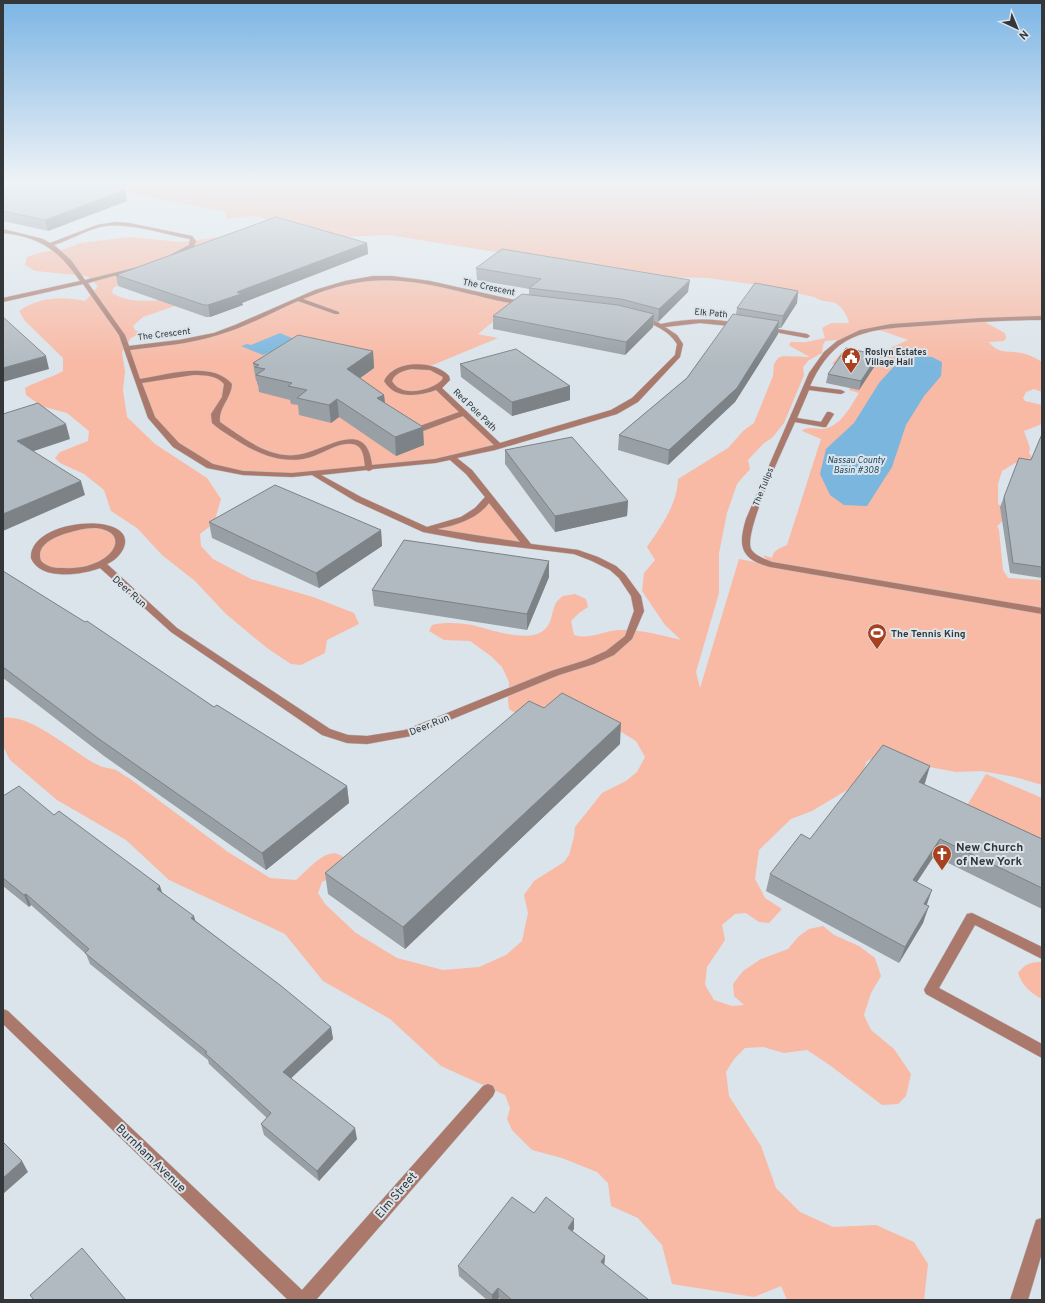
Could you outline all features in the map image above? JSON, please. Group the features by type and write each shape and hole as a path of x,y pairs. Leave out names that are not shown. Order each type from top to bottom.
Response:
{"street":[{"path":"45,243 50,245 69,261 122,335 152,418 176,445 210,466 243,473 292,475 369,469 452,458 499,446 614,412 635,400 678,356 680,344 675,336 660,326 637,318"},
{"path":"50,245 56,243"},
{"path":"165,259 192,246 193,243"},
{"path":"3,300 84,282 153,263"},
{"name":"The Crescent","path":"127,348 193,340 214,335 230,330 297,299 357,280 372,278 401,277 419,279 502,300 532,304"},
{"path":"297,299 337,313"},
{"name":"The Tulips","path":"1042,318 962,320 866,330 846,338 830,349 816,367 805,387 750,519 745,535 745,548 750,555 770,564 1042,611"},
{"name":"Elk Path","path":"660,326 678,321 698,320 747,326"},
{"path":"762,329 807,336"},
{"name":"Red Pole Path","path":"411,367 428,367 436,369 446,376 444,384 438,388 423,392 406,392 392,388 388,380 390,376 401,370 411,367"},
{"path":"138,382 194,373 218,376 224,379 228,384 228,391 225,400 215,414 216,423 242,440 272,454 288,457 311,454 338,442 353,442 359,444 365,450 369,469"},
{"path":"805,387 841,392"},
{"name":"Red Pole Path","path":"438,388 499,446"},
{"path":"420,429 465,413"},
{"path":"792,419 823,425 830,414"},
{"path":"452,458 469,472 528,546"},
{"name":"Deer Run","path":"101,564 174,630 326,732 347,739 367,740 407,733 555,673 590,662 610,653 629,636 639,611 636,596 622,576 613,568 595,559 575,552 476,539 426,530 358,499 313,473"},
{"path":"426,530 462,520 480,509 489,497"},
{"path":"96,526 107,528 116,532 121,537 122,544 115,554 101,564 79,570 56,571 45,568 37,562 35,555 38,547 46,539 58,533 70,528 96,526"},
{"path":"1042,953 972,918 931,990 1042,1051"},
{"name":"Burnham Avenue","path":"3,1015 300,1300"},
{"name":"Elm Street","path":"305,1300 488,1091"},
{"path":"1019,1300 1042,1226"}],"shaded area":[{"path":"80,243 329,243 192,300 143,317 133,326 135,330 141,333 131,338 122,352 125,372 123,390 127,417 155,444 207,478 221,499 214,523 200,534 201,546 213,559 251,579 313,597 354,613 359,624 327,640 325,653 301,665 291,664 267,648 226,614 195,581 162,555 137,528 111,511 104,490 84,474 60,463 55,458 60,452 88,441 89,431 67,413 41,406 26,395 25,388 63,371 63,358 25,321 19,311 27,306 43,300 68,298 85,301 98,286 87,276 35,271 25,265 27,257 42,252 65,249","holes":["120,284 165,300 138,301 112,293 113,288"]},
{"path":"437,243 1042,243 1042,318 976,321 985,322 1005,333 1006,338 1004,341 989,342 996,349 1026,354 1042,362 1042,392 1034,389 1026,392 1023,398 1025,401 1042,405 1042,424 1024,431 1030,448 1029,453 1032,457 1042,460 1015,463 1002,471 998,484 998,504 1002,507 1005,519 997,526 999,530 1003,570 1008,578 1042,580 1042,785 1015,777 981,771 956,772 876,757 867,761 862,774 847,790 812,811 791,819 759,850 755,879 765,898 782,909 769,923 759,922 746,913 735,914 722,925 725,940 707,967 705,985 714,1000 732,1006 744,1005 734,996 733,984 743,971 761,959 788,949 798,937 809,929 823,926 834,935 859,946 875,958 881,976 871,993 864,1015 871,1030 894,1049 911,1074 906,1096 898,1104 882,1105 831,1066 807,1050 784,1053 763,1047 745,1048 734,1059 726,1072 729,1096 761,1146 776,1188 800,1212 833,1227 876,1225 914,1242 928,1264 924,1300 787,1300 781,1286 754,1297 672,1284 662,1245 638,1218 611,1206 608,1183 597,1172 562,1158 532,1150 512,1130 507,1119 510,1108 505,1095 441,1066 390,1019 323,981 285,934 169,880 126,840 57,800 10,760 3,746 3,718 14,718 39,728 98,765 116,770 129,778 228,852 270,878 296,880 322,857 334,853 340,855 347,861 335,876 322,882 318,893 325,904 356,933 397,958 443,970 479,967 506,955 522,941 528,913 524,895 534,881 564,862 569,855 575,827 602,793 626,781 637,772 645,757 636,741 587,711 517,714 509,709 509,682 502,667 492,657 470,641 444,640 429,631 432,625 447,623 472,625 498,632 519,636 529,636 537,634 547,628 558,600 563,596 575,594 586,599 588,607 571,621 574,635 591,636 619,630 635,630 681,640 665,625 642,591 644,573 655,560 647,547 672,506 678,479 728,448 743,431 754,423 773,376 774,364 778,358 783,356 810,357 790,346 789,344 791,342 806,342 825,338 822,328 831,323 849,323 846,315 838,304 822,301 814,297 758,285 708,278 654,277","holes":["874,328 908,340 890,348 883,357 873,354 851,352 841,353 832,364 839,365 850,388 849,390 859,393 844,416 835,424 822,429 809,428 802,431 821,439 787,545 779,548 772,558 763,555 771,565 739,559 700,688 696,672 719,593 719,553 727,513 737,484 750,469 748,460 764,443 772,438 784,423 804,375 803,367 809,360 822,353 825,341 837,340"]},
{"path":"401,277 419,279 517,302 478,334 498,338 428,367 445,375 439,388 499,446 452,458 292,475 243,473 210,466 176,445 152,418 127,348 214,335 292,301 345,283"},
{"path":"489,497 528,546 426,530 462,520"},
{"path":"70,528 107,528 122,544 101,564 57,571 37,562 38,547"},
{"path":"986,774 1042,798 1042,854 960,817"},
{"path":"1042,962 1042,999 1027,988 1018,973 1028,964"}],"water":[{"path":"280,333 292,338 295,337 301,339 263,355 241,346 247,344 251,345"},
{"name":"Nassau County Basin #308","path":"919,356 932,357 942,362 941,376 924,396 906,425 892,467 867,506 844,505 830,495 820,474 826,449 854,423 879,383 898,362"}],"building":[{"path":"205,243 367,243 237,292 241,294 208,305 204,305 116,275"},
{"path":"502,249 690,280 659,309 621,299 529,288 541,279 476,268"},
{"path":"755,283 798,291 783,316 737,308"},
{"path":"522,294 618,305 654,314 626,342 493,316"},
{"path":"733,314 779,321 737,388 669,450 619,435 687,378"},
{"path":"3,317 46,356 3,368"},
{"path":"298,335 373,351 347,369 384,395 377,398 423,427 395,437 337,399 329,405 297,398 307,390 288,386 292,383 256,375 265,369 255,367 259,365 253,363"},
{"name":"Roslyn Estates Village Hall","path":"846,348 878,355 861,381 828,374"},
{"path":"516,349 570,386 512,402 460,364"},
{"path":"38,403 66,424 17,441 81,481 3,514 3,414"},
{"path":"1042,434 1042,567 1013,563 1004,497 1019,458 1031,460"},
{"path":"572,437 628,501 555,516 505,450"},
{"path":"275,485 381,530 316,573 209,522"},
{"path":"404,540 549,561 527,614 372,590"},
{"path":"3,571 85,622 87,621 214,707 217,705 347,786 262,853 99,739 3,667"},
{"path":"562,693 621,723 403,927 325,873 529,701 544,708"},
{"path":"883,745 930,766 919,782 1042,839 1042,888 940,839 913,880 932,890 924,904 929,906 905,947 770,874 801,834 810,839"},
{"path":"19,786 54,815 59,811 160,886 157,889 194,916 191,918 280,985 331,1027 283,1072 355,1128 317,1171 261,1124 271,1113 205,1053 207,1052 85,953 89,949 26,894 24,895 3,878 3,796"},
{"path":"3,1142 22,1161 3,1178"},
{"path":"512,1197 534,1213 546,1197 574,1219 568,1228 605,1256 601,1262 649,1300 512,1300 498,1288 492,1295 458,1266"},
{"path":"82,1248 126,1300 34,1300 30,1295"}],"place":[{"name":"Roslyn Estates Village Hall","path":"851,374"},
{"name":"The Tennis King","path":"877,650"},
{"name":"New Church of New York","path":"942,871"}]}
